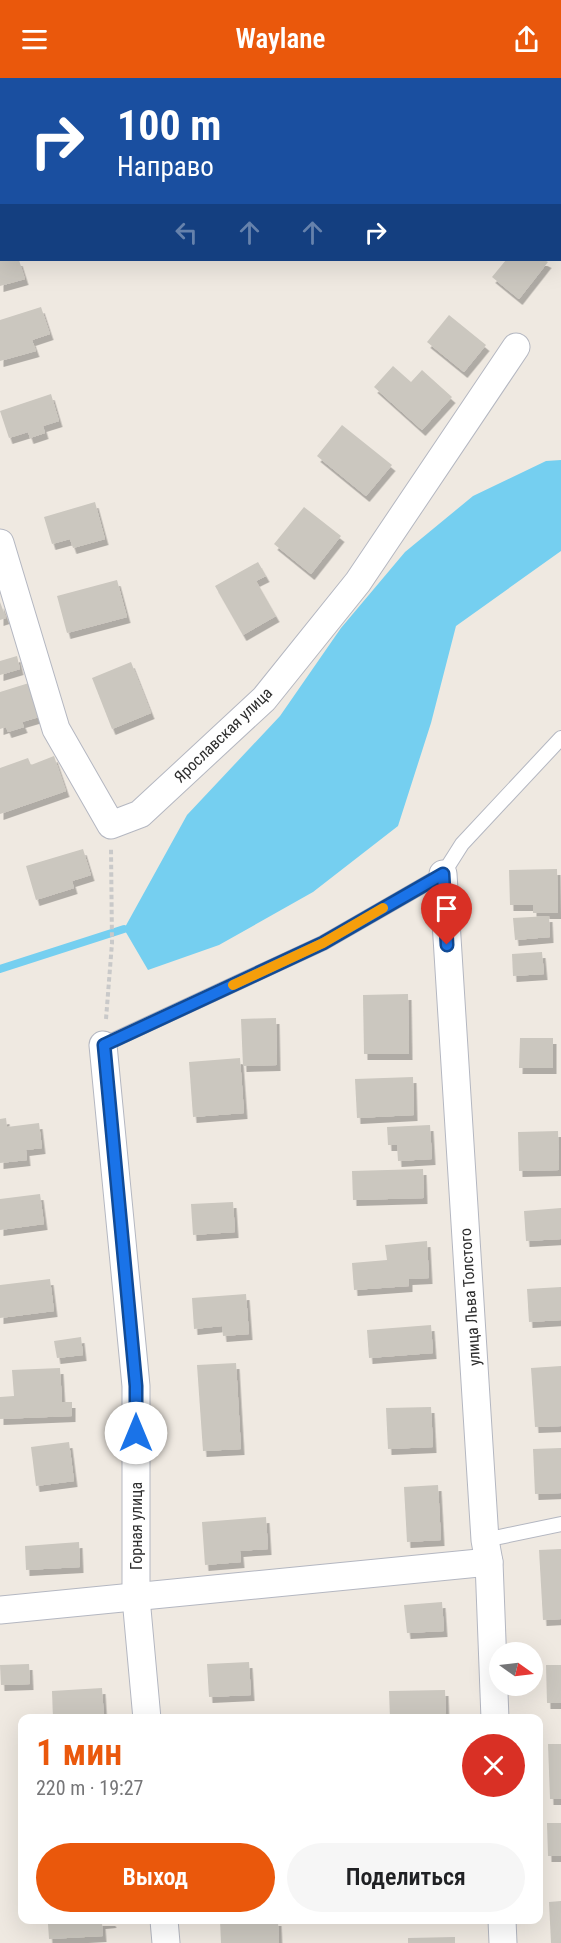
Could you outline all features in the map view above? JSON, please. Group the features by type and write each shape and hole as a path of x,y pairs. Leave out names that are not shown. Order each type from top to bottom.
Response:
{"street":[{"name":"Ярославская улица","path":"111,825 140,814 264,699 358,582 516,347"},
{"path":"0,543 56,729 111,825"},
{"name":"улица Льва Толстого","path":"443,874 487,1551 495,1714"},
{"name":"Горная улица","path":"104,1045 136,1386 136,1598 147,1714"},
{"path":"0,1610 136,1598 487,1551"},
{"path":"164,1924 166,1943"},
{"path":"502,1924 503,1943"}],"lane":[{"path":"104,1045 323,943 443,874 462,844 561,738"},
{"path":"487,1551 561,1524"}],"path":[{"path":"104,1045 112,943 111,825"}],"water":[{"path":"561,460 561,551 456,626 431,723 398,826 313,892 219,945 148,970 124,929 187,815 280,716 341,628 405,552 473,496 546,461"}],"building":[{"path":"0,261 19,261 25,279 0,286"},
{"path":"505,261 548,262 519,299 492,277"},
{"path":"41,307 50,334 32,340 36,351 0,361 0,320"},
{"path":"449,315 486,345 464,372 427,342"},
{"path":"393,366 411,382 422,370 452,397 422,430 374,387"},
{"path":"51,394 59,421 43,426 45,433 30,438 28,432 9,438 0,411"},
{"path":"342,425 392,465 366,496 317,456"},
{"path":"95,502 105,539 73,548 70,539 52,544 44,517"},
{"path":"304,507 341,536 311,574 274,544"},
{"path":"258,562 266,576 256,581 276,616 243,635 215,586"},
{"path":"117,580 127,617 67,633 57,596"},
{"path":"0,602 6,618 0,620"},
{"path":"17,656 20,669 0,675 0,661"},
{"path":"131,662 151,713 112,729 92,678"},
{"path":"29,683 39,717 22,722 24,727 8,732 6,727 0,729 0,692"},
{"path":"54,756 66,791 0,814 0,768 28,758 31,765"},
{"path":"83,849 91,875 72,881 74,888 36,900 26,866"},
{"path":"557,869 558,913 533,913 533,905 510,905 509,870"},
{"path":"549,916 550,937 515,940 513,918"},
{"path":"542,952 544,974 513,976 512,954"},
{"path":"408,994 409,1054 364,1054 363,995"},
{"path":"276,1018 277,1065 243,1066 241,1019"},
{"path":"520,1038 553,1038 553,1068 519,1068"},
{"path":"240,1058 244,1113 193,1117 189,1062"},
{"path":"413,1077 414,1115 357,1118 355,1079"},
{"path":"6,1118 7,1127 39,1123 42,1148 26,1150 27,1160 0,1163 0,1119"},
{"path":"430,1125 432,1159 398,1161 397,1145 388,1145 387,1127"},
{"path":"558,1131 559,1170 519,1171 518,1132"},
{"path":"423,1169 424,1198 353,1200 352,1171"},
{"path":"40,1194 44,1224 0,1230 0,1199"},
{"path":"233,1202 235,1232 193,1235 191,1204"},
{"path":"561,1208 561,1239 526,1241 524,1211"},
{"path":"427,1241 429,1278 409,1279 409,1286 354,1290 352,1263 387,1260 385,1245"},
{"path":"50,1279 54,1311 0,1318 0,1285"},
{"path":"561,1287 561,1320 529,1322 527,1289"},
{"path":"246,1294 249,1334 223,1336 222,1326 194,1329 192,1298"},
{"path":"431,1325 433,1353 369,1358 367,1330"},
{"path":"81,1337 83,1355 57,1358 54,1341"},
{"path":"236,1363 241,1449 203,1451 197,1365"},
{"path":"561,1366 561,1426 535,1427 531,1368"},
{"path":"60,1368 62,1402 72,1402 72,1416 0,1419 0,1397 14,1396 12,1370"},
{"path":"431,1407 433,1447 388,1449 386,1408"},
{"path":"69,1442 74,1481 36,1486 31,1447"},
{"path":"561,1448 561,1493 535,1494 533,1449"},
{"path":"438,1485 441,1540 407,1542 404,1487"},
{"path":"266,1517 268,1549 240,1551 241,1562 205,1565 202,1522"},
{"path":"79,1542 80,1567 26,1570 25,1546"},
{"path":"561,1549 561,1619 543,1620 539,1550"},
{"path":"442,1602 444,1631 407,1633 404,1605"},
{"path":"249,1662 251,1695 209,1697 207,1664"},
{"path":"29,1664 30,1684 1,1685 0,1665"},
{"path":"546,1665 561,1665 561,1703 547,1703"},
{"path":"102,1688 104,1714 53,1714 52,1691"},
{"path":"445,1690 446,1714 390,1714 389,1691"},
{"path":"548,1744 561,1744 561,1799 550,1799"},
{"path":"547,1823 561,1823 561,1856 548,1856"},
{"path":"561,1901 561,1943 551,1943 549,1902"},
{"path":"48,1924 102,1924 103,1936 49,1939"},
{"path":"220,1924 278,1924 279,1943 221,1943"},
{"path":"455,1937 455,1943 408,1943 408,1938"}],"waterway":[{"path":"0,969 124,929"}],"slow traffic":[{"path":"233,985 323,943 383,908"}],"route":[{"path":"136,1433 136,1386 104,1045 323,943 443,874 447,945"}]}
